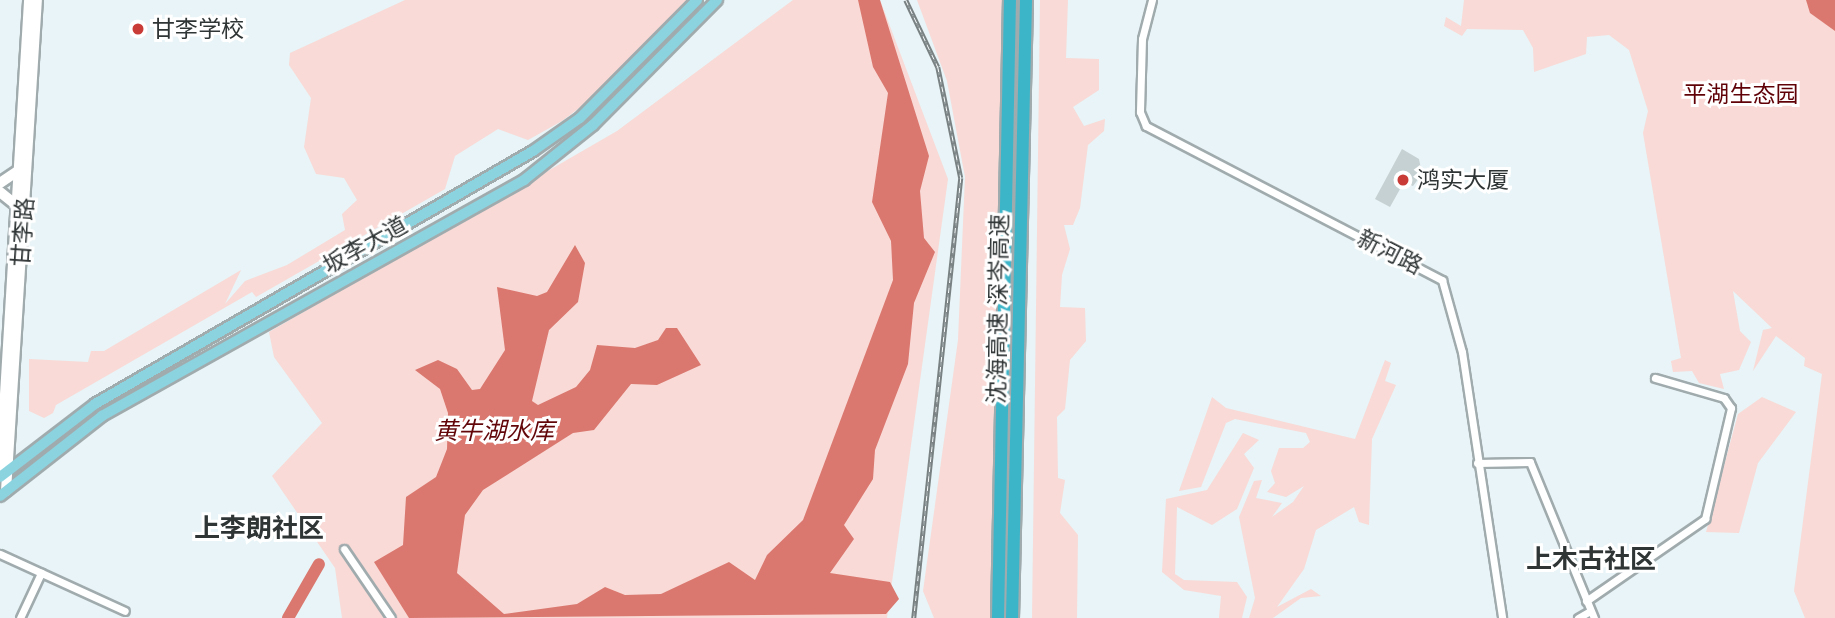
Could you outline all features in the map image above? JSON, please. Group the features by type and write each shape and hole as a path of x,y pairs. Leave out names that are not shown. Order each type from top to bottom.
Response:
{"highway":[{"name":"沈海高速 深岑高速","path":"998,618 1010,0"},
{"name":"沈海高速 深岑高速","path":"1012,618 1026,0"},
{"path":"1016,453 1020,618"}],"main road":[{"name":"甘李路","path":"3,493 16,205 29,0"},
{"name":"甘李路","path":"2,475 37,0"},
{"name":"坂李大道","path":"2,475 95,404 533,151 580,118 697,0"},
{"name":"坂李大道","path":"3,493 102,416 524,180 603,116 718,0"},
{"path":"0,183 19,171"},
{"path":"0,192 16,205"}],"street":[{"name":"新河路","path":"1152,0 1143,30 1143,122 1442,280 1462,352 1502,618"},
{"path":"1586,601 1705,519 1731,408 1724,398 1655,379"},
{"path":"1478,463 1530,462 1592,615 1578,618"},
{"path":"344,548 391,618"},
{"path":"0,554 125,611"},
{"path":"20,618 41,573"}],"green space":[{"path":"405,0 687,0 598,94 562,121 528,140 498,129 455,156 445,189 256,297 252,292 56,405 53,413 44,418 29,411 29,359 88,362 91,351 104,351 241,270 225,304 245,281 287,265 345,230 342,214 357,200 344,178 316,174 304,147 311,98 289,65 290,53"},
{"path":"793,0 880,0 948,179 887,618 342,618 335,568 272,476 322,423 274,357 269,332 617,131"},
{"path":"917,0 1002,0 990,618 934,618 923,591 958,340 965,177 947,81"},
{"path":"1040,0 1068,0 1066,58 1099,59 1099,90 1073,107 1084,126 1105,119 1104,131 1088,145 1080,208 1073,225 1064,225 1070,249 1062,275 1060,307 1085,308 1086,341 1070,360 1065,409 1057,417 1058,478 1065,480 1060,513 1078,535 1077,618 1032,618"},
{"name":"平湖生态园","path":"1464,0 1835,0 1835,618 1805,618 1794,591 1822,374 1804,366 1805,358 1776,336 1753,371 1763,330 1772,328 1733,291 1740,331 1751,342 1739,370 1720,374 1724,389 1699,383 1692,371 1673,372 1671,361 1681,358 1643,133 1648,111 1629,50 1609,35 1587,37 1586,54 1534,72 1533,48 1523,30 1467,29 1462,36 1444,26 1446,17 1461,26"},
{"path":"1385,360 1391,363 1385,381 1396,385 1372,439 1369,525 1359,522 1354,507 1316,530 1304,569 1277,607 1311,589 1321,596 1301,598 1273,618 1249,618 1255,598 1239,517 1254,481 1262,480 1256,498 1282,503 1272,517 1293,502 1304,486 1286,497 1267,492 1275,483 1271,471 1279,448 1303,448 1310,442 1306,433 1235,419 1226,423 1201,487 1179,491 1212,397 1226,408 1355,439"},
{"path":"1762,397 1796,412 1758,463 1739,533 1706,532 1738,414"},
{"path":"1243,433 1259,440 1244,454 1254,468 1237,509 1212,525 1177,507 1175,574 1184,580 1237,582 1247,597 1242,618 1219,618 1221,596 1184,590 1162,572 1166,499 1207,490"}],"water":[{"name":"黄牛湖水库","path":"858,0 880,0 929,156 920,191 924,238 935,252 914,303 908,364 875,450 873,479 844,525 854,539 830,573 890,582 899,599 886,614 409,618 374,562 403,545 406,497 436,477 447,449 448,413 440,389 415,370 438,360 457,369 472,390 480,389 505,350 497,287 537,296 547,292 575,245 585,263 578,302 549,330 532,401 538,405 576,387 590,370 597,345 635,348 658,340 666,328 677,328 701,365 657,385 631,384 594,430 573,433 483,490 465,515 457,573 504,614 577,604 605,587 625,595 661,594 729,562 755,580 767,555 803,520 893,280 891,241 872,202 888,93 873,67"},
{"path":"1806,0 1835,0 1835,31 1810,13"}],"building":[{"name":"鸿实大厦","path":"1402,149 1419,159 1422,174 1413,186 1404,182 1390,207 1375,199"}],"waterway":[{"path":"288,618 319,564"}],"railway":[{"path":"906,0 938,67 961,178 914,618"}],"place":[{"name":"甘李学校","path":"138,29"},
{"name":"鸿实大厦","path":"1403,180"}],"district":[{"name":"上李朗社区","path":"259,529"},
{"name":"上木古社区","path":"1591,560"}]}
